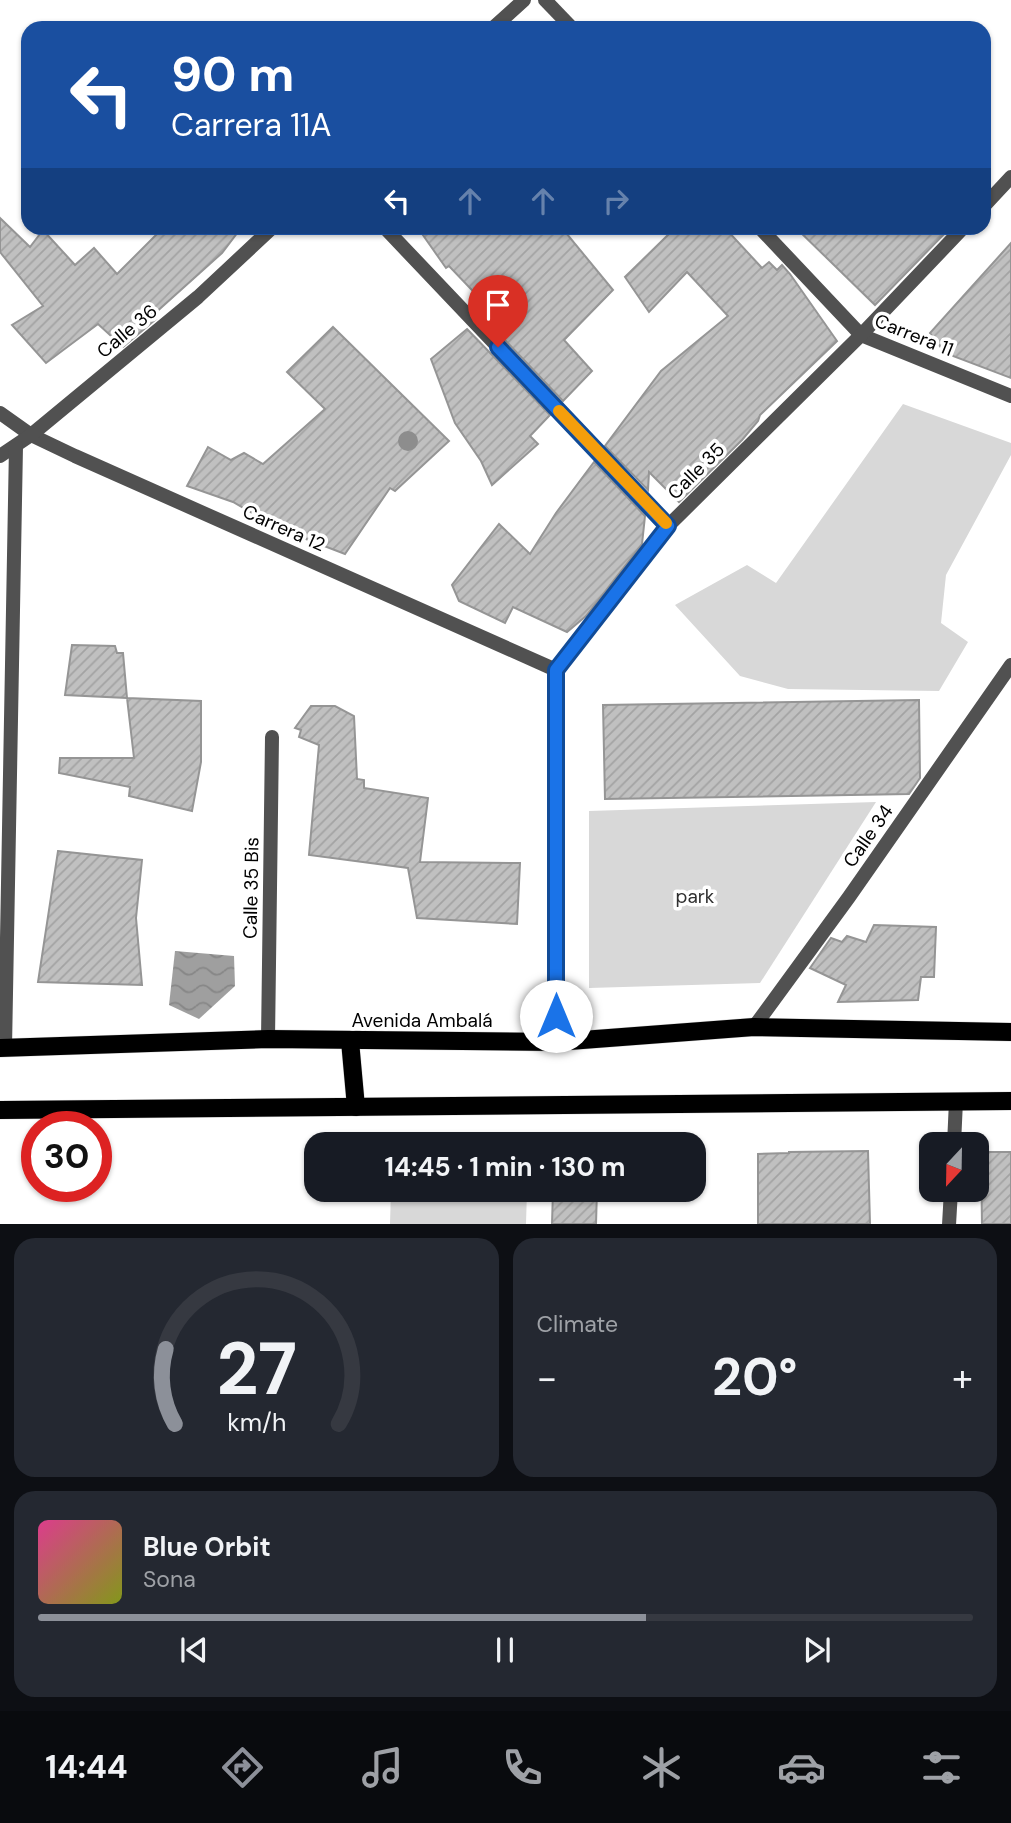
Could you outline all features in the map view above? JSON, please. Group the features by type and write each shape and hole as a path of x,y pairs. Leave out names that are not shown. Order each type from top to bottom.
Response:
{"main road":[{"name":"Avenida Ambalá","path":"3,1048 268,1039 556,1042 754,1027 1011,1032"},
{"path":"350,1041 356,1107"},
{"path":"0,1110 1011,1101"}],"street":[{"path":"501,21 524,0"},
{"path":"545,0 565,21"},
{"path":"991,198 1011,177"},
{"name":"Calle 36","path":"0,456 31,435 198,297 264,235"},
{"path":"392,235 668,526"},
{"name":"Carrera 11","path":"767,235 861,335 1011,396"},
{"name":"Calle 35","path":"556,670 668,526 861,335 956,235"},
{"name":"Carrera 12","path":"0,413 31,435 556,670"},
{"path":"3,1048 16,446"},
{"name":"Calle 34","path":"754,1027 849,897 1011,665"},
{"path":"556,670 556,1042"},
{"name":"Calle 35 Bis","path":"268,1039 272,737"},
{"path":"955,1132 956,1101"},
{"path":"949,1224 950,1202"}],"green space":[{"path":"903,404 1011,443 1011,455 946,575 941,623 968,642 939,691 788,689 740,676 675,605 747,565 776,583"},
{"name":"park","path":"876,802 760,983 589,988 589,811"},
{"path":"391,1202 527,1202 526,1224 390,1224"}],"water":[{"path":"175,951 234,956 235,986 199,1019 169,1005"}],"building":[{"path":"0,218 30,247 39,235 48,235 75,265 94,248 117,274 156,235 236,235 222,253 153,315 156,319 123,347 98,324 46,363 12,325 43,306 0,252"},
{"path":"423,235 568,235 613,290 564,340 592,371 563,401 482,316 490,309 449,266 446,268"},
{"path":"668,235 731,235 762,268 769,262 777,270 782,265 837,341 760,415 742,440 679,502 649,472 648,490 605,446 661,371 728,316 687,272 649,312 625,277"},
{"path":"803,235 943,235 875,305"},
{"path":"1011,243 1011,378 945,353 930,333"},
{"path":"333,327 449,441 395,491 390,488 345,554 280,529 233,502 187,486 208,447 231,460 244,453 263,464 325,409 287,372"},
{"path":"467,329 550,415 530,436 538,444 492,485 481,461 455,423 431,359"},
{"path":"594,462 645,516 642,544 586,616 567,632 513,607 505,623 459,601 452,585 499,524 530,554"},
{"path":"72,645 115,646 117,653 123,653 127,698 65,695"},
{"path":"127,698 201,701 201,762 192,811 129,796 130,787 59,773 60,758 134,758"},
{"path":"919,700 920,778 909,794 605,799 603,705"},
{"path":"311,706 335,706 354,716 357,779 364,780 364,788 428,798 420,862 520,863 517,924 417,918 408,868 309,855 319,745 299,737 301,730 295,728"},
{"path":"58,851 142,860 136,918 142,985 38,982"},
{"path":"874,925 936,927 934,977 921,977 918,1000 838,1002 846,985 810,968 831,938 842,942 847,936 866,942"},
{"path":"868,1151 870,1224 758,1224 758,1154"},
{"path":"989,1152 1011,1152 1011,1224 982,1224 982,1202 989,1202"},
{"path":"553,1202 597,1202 596,1224 552,1224"}],"slow traffic":[{"path":"559,411 666,523"}],"route":[{"path":"498,347 668,526 556,670 556,1016"}]}
